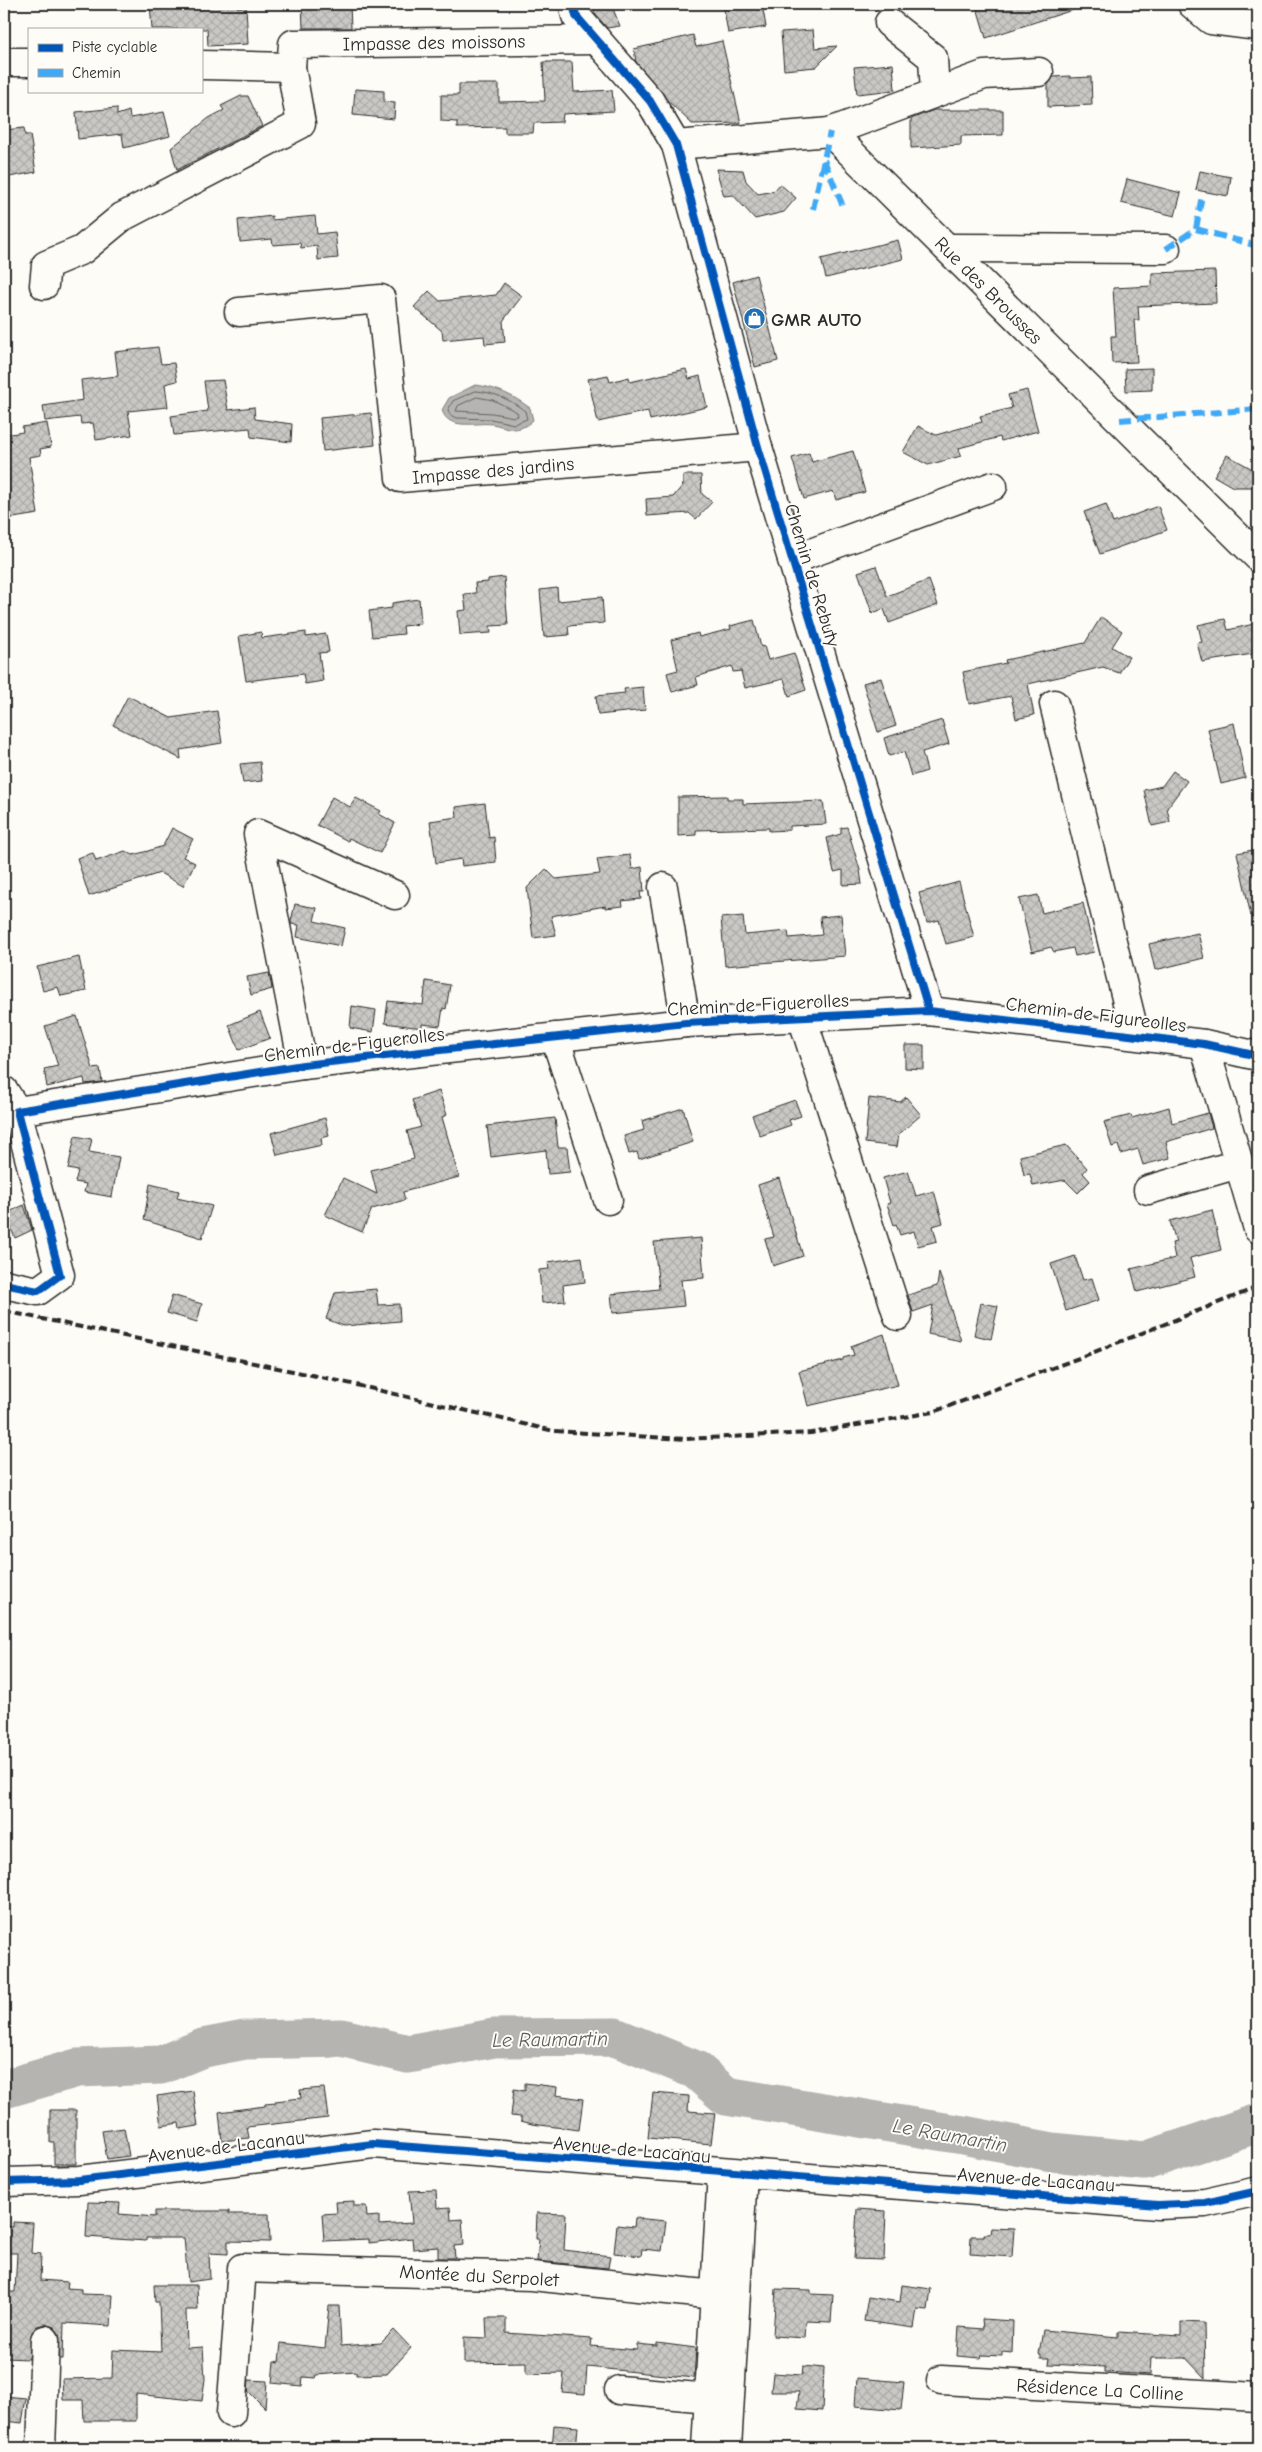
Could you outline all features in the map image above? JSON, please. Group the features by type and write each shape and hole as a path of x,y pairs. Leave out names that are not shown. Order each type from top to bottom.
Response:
{"street":[{"path":"573,4 576,16 650,101 676,145 830,132 984,75 1039,72"},
{"path":"1192,4 1211,20 1258,26"},
{"path":"889,23 933,58 935,93"},
{"name":"Impasse des moissons","path":"291,67 293,44 598,40"},
{"path":"4,62 28,62"},
{"path":"44,285 46,265 82,250 122,217 300,124 291,67 202,65"},
{"name":"Rue des Brousses","path":"830,132 1258,557"},
{"name":"Chemin de Rebuty","path":"676,145 758,447 929,1011"},
{"path":"947,248 1166,249"},
{"name":"Impasse des jardins","path":"239,312 382,299 400,478 758,447"},
{"path":"792,560 993,486"},
{"path":"1054,704 1135,1035"},
{"path":"303,1065 258,834 395,895"},
{"path":"663,887 686,1023"},
{"name":"Chemin de Figuerolles","path":"4,1284 38,1291 60,1275 10,1101 303,1065 686,1023 929,1011"},
{"name":"Chemin de Figureolles","path":"929,1011 1204,1044 1258,1056"},
{"path":"802,1017 898,1316"},
{"path":"555,1037 608,1200"},
{"path":"1204,1044 1258,1229"},
{"path":"1148,1190 1238,1164"},
{"name":"Avenue de Lacanau","path":"4,2182 79,2180 373,2144 1158,2205 1205,2203 1258,2191"},
{"path":"706,2448 715,2294 733,2173"},
{"path":"727,2448 733,2173"},
{"name":"Montée du Serpolet","path":"231,2413 242,2268 532,2276 715,2294"},
{"path":"41,2448 45,2340"},
{"name":"Résidence La Colline","path":"941,2380 1258,2397"},
{"path":"619,2390 709,2398"}],"water":[{"path":"475,385 497,390 518,400 530,408 533,420 525,426 515,429 492,424 456,423 445,417 442,410 449,398"}],"building":[{"path":"150,4 237,4 237,7 246,7 248,44 208,46 207,29 152,28"},
{"path":"302,4 350,4 351,28 303,28"},
{"path":"592,4 611,4 620,26 607,28 595,14"},
{"path":"723,4 762,4 766,27 728,33"},
{"path":"976,4 1081,4 1082,7 986,38"},
{"path":"813,30 815,48 837,46 816,67 784,70 781,32"},
{"path":"693,35 696,47 722,41 741,123 692,124 667,100 636,62 634,49"},
{"path":"543,62 572,62 574,92 612,90 614,111 563,114 562,122 534,123 533,133 505,133 505,127 457,128 457,122 441,121 441,95 459,95 459,84 499,84 499,102 545,101"},
{"path":"893,64 895,90 857,94 854,67"},
{"path":"1070,76 1070,78 1091,77 1092,105 1048,107 1048,85 1053,77"},
{"path":"355,89 384,91 384,102 395,103 394,119 353,115"},
{"path":"241,96 248,96 262,126 177,170 171,148 209,118 224,110 221,106"},
{"path":"117,108 117,115 129,111 130,118 164,112 170,136 124,148 122,134 78,139 76,112"},
{"path":"934,110 1003,110 1003,135 961,136 961,145 911,148 911,119"},
{"path":"24,128 25,135 30,135 36,172 4,178 4,130"},
{"path":"716,169 743,170 746,181 758,194 774,191 780,184 796,198 784,212 755,219 733,195 724,196"},
{"path":"1200,171 1231,177 1228,196 1196,190"},
{"path":"1127,179 1181,193 1175,216 1121,203"},
{"path":"272,216 272,220 315,216 317,234 335,232 338,258 318,260 317,246 301,248 300,243 273,245 272,239 240,242 238,220"},
{"path":"898,240 903,259 826,278 821,259"},
{"path":"1215,271 1216,303 1138,306 1139,320 1134,320 1137,362 1112,363 1111,336 1116,336 1113,288 1152,286 1152,273"},
{"name":"GMR AUTO","path":"756,275 778,361 755,367 733,282"},
{"path":"504,283 522,296 503,321 505,342 485,344 484,336 443,340 442,331 414,307 429,291 440,301 496,295"},
{"path":"158,347 161,364 174,363 177,381 165,384 168,407 128,411 132,435 96,440 93,423 81,424 80,417 45,421 43,406 83,400 81,380 118,376 115,352"},
{"path":"1152,368 1152,390 1126,391 1125,369"},
{"path":"686,369 689,379 700,376 707,407 650,420 648,411 598,422 588,379 608,375 610,382 629,377 630,382"},
{"path":"223,380 228,410 254,407 255,419 292,424 291,442 251,437 250,428 174,435 171,416 208,411 204,381"},
{"path":"1027,390 1038,431 1001,441 1000,437 959,448 961,456 928,465 903,452 918,426 936,435 982,422 980,416 1012,408 1008,395"},
{"path":"371,413 375,445 323,451 320,418"},
{"path":"47,423 51,447 40,449 41,455 29,457 38,514 7,519 4,496 4,435 23,432 22,427"},
{"path":"853,451 865,492 836,500 833,491 804,499 792,458 809,453 812,462"},
{"path":"1227,455 1258,472 1258,487 1233,487 1214,476"},
{"path":"683,475 701,475 702,494 712,502 696,519 689,513 647,516 646,499 673,497 683,485"},
{"path":"1106,504 1113,523 1158,506 1167,530 1100,554 1084,512"},
{"path":"876,566 887,596 929,580 938,605 889,623 884,609 872,613 858,572"},
{"path":"504,577 508,625 490,626 491,633 460,635 458,611 466,610 464,594 476,593 475,583 488,582 488,579"},
{"path":"557,588 558,601 602,597 604,623 568,626 569,635 544,637 540,590"},
{"path":"419,599 421,624 403,626 404,634 372,637 369,611 392,608 392,603"},
{"path":"1101,617 1122,631 1112,647 1129,657 1119,673 1103,667 1028,684 1034,715 1016,719 1011,696 969,704 963,672 1006,663 1005,660 1085,643"},
{"path":"1225,619 1228,630 1258,623 1258,649 1252,651 1253,654 1202,662 1197,643 1202,642 1198,625"},
{"path":"754,620 761,647 764,646 768,660 794,653 806,690 789,696 784,679 745,688 741,671 733,672 732,666 696,677 698,685 672,692 667,673 678,670 671,640 698,633 699,637 731,629 730,626"},
{"path":"261,632 262,638 306,632 306,637 326,634 329,652 319,653 323,681 305,684 303,674 246,681 239,636"},
{"path":"881,678 896,726 878,732 863,683"},
{"path":"643,687 645,710 598,715 596,696 625,693 624,689"},
{"path":"128,696 171,718 217,711 222,743 180,750 181,759 113,725"},
{"path":"942,720 949,744 922,752 927,771 911,776 904,752 889,756 884,738"},
{"path":"1234,723 1245,778 1221,784 1208,729"},
{"path":"260,762 262,781 243,783 240,764"},
{"path":"1173,771 1187,781 1167,808 1170,822 1152,826 1144,790 1162,786"},
{"path":"727,796 727,799 743,799 743,804 823,801 826,824 790,826 790,830 769,831 769,828 696,830 696,835 678,836 678,797"},
{"path":"332,797 350,807 356,798 381,811 379,814 395,823 380,853 349,838 348,841 317,825"},
{"path":"485,803 489,838 494,837 496,862 462,866 461,859 436,863 430,821 457,817 456,807"},
{"path":"847,827 860,870 862,884 843,885 843,870 834,872 827,838 841,834 841,828"},
{"path":"172,828 193,839 183,857 195,863 183,886 160,873 89,896 77,858 93,853 96,861 125,851 133,855 148,851 163,846"},
{"path":"1258,849 1258,915 1251,916 1237,853"},
{"path":"630,855 632,869 642,867 644,892 640,892 641,899 622,901 623,906 605,908 605,906 551,916 556,935 533,938 527,888 546,869 556,879 600,874 597,859"},
{"path":"959,882 974,937 946,944 939,920 927,923 919,893"},
{"path":"1038,895 1042,913 1083,903 1094,952 1075,956 1073,948 1054,952 1051,947 1032,952 1019,899"},
{"path":"295,904 317,908 314,921 345,928 341,946 297,937 299,925 291,924"},
{"path":"841,915 845,956 725,966 721,918 743,916 745,935 788,931 789,938 822,935 820,917"},
{"path":"1198,933 1204,958 1155,970 1149,944"},
{"path":"79,957 86,991 61,996 58,987 43,991 37,967"},
{"path":"269,973 272,989 251,995 247,977"},
{"path":"426,981 450,985 446,1009 443,1008 440,1026 422,1024 422,1028 385,1023 388,1001 423,1005"},
{"path":"352,1006 376,1010 373,1032 350,1028"},
{"path":"260,1012 270,1038 239,1050 229,1025"},
{"path":"77,1016 93,1069 100,1068 102,1082 85,1084 84,1078 47,1087 44,1069 58,1066 45,1026"},
{"path":"905,1045 924,1045 924,1069 905,1068"},
{"path":"439,1091 447,1115 442,1117 459,1177 403,1192 405,1200 372,1209 362,1232 325,1215 343,1178 377,1194 371,1170 414,1159 407,1131 421,1127 412,1100"},
{"path":"906,1097 921,1115 899,1134 897,1147 865,1143 869,1098 900,1102"},
{"path":"795,1100 801,1116 789,1120 791,1125 760,1136 752,1115"},
{"path":"1169,1107 1172,1123 1208,1113 1212,1128 1166,1142 1170,1158 1143,1165 1138,1149 1121,1154 1118,1145 1112,1147 1104,1122 1131,1115 1132,1118"},
{"path":"683,1108 693,1142 639,1159 637,1152 629,1154 624,1136 644,1130 642,1121"},
{"path":"325,1118 329,1136 321,1138 322,1145 277,1155 271,1133"},
{"path":"555,1118 558,1147 567,1147 570,1172 548,1174 546,1150 491,1157 487,1126"},
{"path":"75,1136 92,1139 89,1152 119,1157 112,1197 84,1192 86,1184 75,1182 78,1171 68,1169"},
{"path":"1066,1145 1087,1168 1083,1173 1090,1181 1078,1193 1065,1180 1033,1186 1030,1174 1024,1175 1020,1156"},
{"path":"908,1171 916,1196 934,1191 943,1223 933,1226 937,1241 918,1246 914,1231 900,1235 896,1224 894,1225 887,1204 890,1203 883,1178"},
{"path":"779,1178 803,1256 773,1266 765,1239 774,1237 758,1185"},
{"path":"150,1184 179,1191 177,1198 212,1206 202,1238 144,1220"},
{"path":"24,1205 32,1230 15,1238 5,1214"},
{"path":"1212,1210 1221,1250 1190,1258 1195,1277 1137,1292 1131,1269 1175,1258 1172,1243 1176,1242 1170,1221"},
{"path":"701,1238 704,1278 681,1280 684,1306 613,1313 611,1294 659,1289 654,1242"},
{"path":"1075,1256 1083,1280 1092,1278 1099,1300 1066,1311 1051,1264"},
{"path":"582,1257 585,1282 563,1285 565,1301 542,1303 539,1270 549,1269 548,1262"},
{"path":"939,1273 961,1341 928,1334 933,1305 913,1312 908,1295 937,1286"},
{"path":"376,1289 378,1305 399,1304 400,1321 344,1326 326,1319 335,1293"},
{"path":"172,1295 202,1304 197,1322 167,1313"},
{"path":"981,1303 998,1306 991,1339 974,1335"},
{"path":"884,1334 898,1385 808,1406 799,1371 843,1360 843,1358 854,1355 851,1346"},
{"path":"525,2083 557,2087 556,2095 583,2099 579,2130 532,2124 521,2121 521,2117 511,2116 514,2089 525,2091"},
{"path":"324,2088 328,2118 247,2127 249,2138 222,2141 219,2112 265,2106 265,2104 276,2103 275,2101 301,2098 300,2090"},
{"path":"193,2091 198,2126 180,2129 179,2123 161,2126 157,2096"},
{"path":"653,2093 689,2096 688,2111 715,2113 711,2144 648,2138"},
{"path":"50,2110 76,2110 76,2164 54,2164 54,2142 50,2142"},
{"path":"124,2128 129,2156 107,2159 102,2131"},
{"path":"436,2190 437,2208 450,2207 451,2220 462,2219 464,2245 454,2246 455,2258 438,2258 438,2247 413,2249 412,2238 369,2243 369,2239 324,2241 322,2214 337,2213 336,2202 354,2201 354,2206 366,2206 367,2217 379,2216 379,2225 412,2223 409,2191"},
{"path":"88,2202 120,2203 119,2214 155,2217 155,2211 229,2211 229,2214 269,2214 270,2242 228,2241 228,2254 209,2253 210,2279 188,2282 184,2238 146,2238 146,2241 86,2237"},
{"path":"857,2209 886,2211 884,2260 854,2259"},
{"path":"537,2213 566,2214 564,2250 610,2256 608,2268 537,2261 539,2239 536,2239"},
{"path":"635,2218 666,2221 662,2251 642,2249 641,2256 614,2253 617,2225 634,2227"},
{"path":"13,2222 33,2223 31,2253 41,2254 40,2280 68,2282 67,2288 81,2289 81,2294 113,2295 111,2326 64,2323 63,2359 60,2359 59,2333 54,2327 45,2324 37,2326 32,2332 29,2359 4,2358 4,2302 6,2302 6,2292 15,2292 17,2253 4,2253 4,2226 13,2227"},
{"path":"991,2228 1014,2229 1012,2257 970,2254 971,2236 990,2234"},
{"path":"154,2285 197,2285 198,2310 186,2310 187,2348 203,2347 205,2379 202,2401 136,2394 136,2421 84,2421 83,2400 63,2400 62,2379 112,2378 113,2350 161,2352 159,2302 155,2302"},
{"path":"902,2285 931,2289 928,2310 917,2309 914,2328 864,2321 868,2297 900,2302"},
{"path":"776,2289 811,2290 811,2294 833,2295 831,2322 806,2321 805,2338 773,2336"},
{"path":"329,2306 339,2306 341,2346 381,2343 394,2330 411,2348 387,2374 356,2375 356,2372 316,2375 315,2378 303,2377 302,2386 272,2383 274,2361 279,2362 281,2343 325,2348"},
{"path":"486,2318 506,2318 506,2333 592,2339 591,2346 637,2350 637,2344 657,2346 657,2343 696,2348 694,2378 587,2367 585,2394 562,2392 564,2373 526,2374 526,2362 464,2363 464,2337 487,2338"},
{"path":"982,2319 1013,2321 1012,2353 1002,2352 1002,2356 982,2355 981,2358 957,2356 959,2327 983,2329"},
{"path":"1181,2322 1204,2323 1205,2378 1186,2358 1151,2358 1150,2375 1105,2372 1105,2367 1048,2364 1049,2358 1041,2358 1041,2354 1039,2354 1043,2330 1118,2337 1118,2332 1181,2336"},
{"path":"803,2366 824,2368 822,2411 797,2409 799,2392 771,2392 773,2373 802,2375"},
{"path":"857,2378 904,2382 901,2410 855,2406"},
{"path":"249,2380 267,2381 265,2408 248,2391"},
{"path":"4,2396 26,2398 22,2423 4,2421"},
{"path":"554,2425 578,2427 576,2448 552,2448"}],"waterway":[{"name":"Le Raumartin","path":"4,2089 77,2068 161,2065 203,2048 245,2040 342,2038 408,2054 494,2038 615,2037 696,2070 726,2096 963,2135 1052,2152 1145,2161 1258,2123"}],"railway":[{"path":"4,1311 326,1378 554,1431 685,1439 811,1433 933,1412 1079,1358 1258,1287"}],"marked path":[{"path":"813,209 830,132"},
{"path":"824,160 844,209"},
{"path":"1166,249 1196,229 1202,195"},
{"path":"1196,229 1258,246"},
{"path":"1120,420 1258,409"}],"cycle path":[{"path":"573,4 576,16 650,101 676,145 758,447 929,1011"},
{"path":"4,1284 38,1291 60,1275 17,1111 303,1065 686,1023 929,1011 1204,1044 1258,1056"},
{"path":"4,2182 79,2180 373,2144 1158,2205 1205,2203 1258,2191"}],"place":[{"name":"GMR AUTO","path":"755,319"}]}
